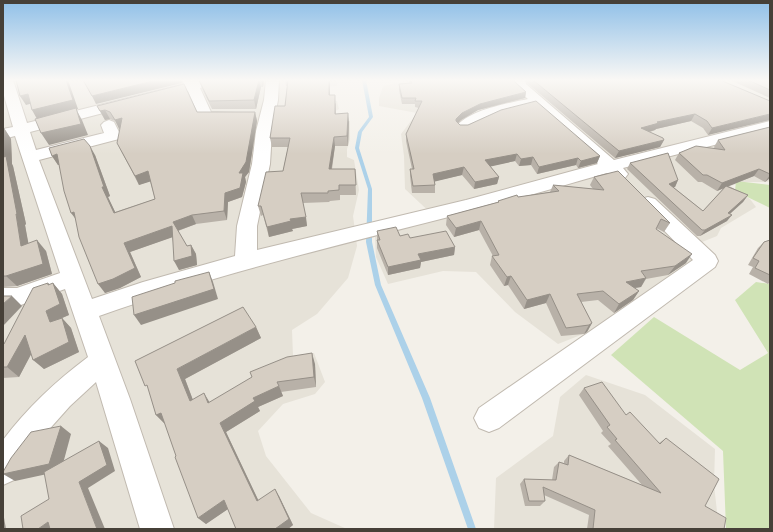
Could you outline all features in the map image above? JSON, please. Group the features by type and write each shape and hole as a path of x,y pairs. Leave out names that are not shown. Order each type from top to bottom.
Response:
{"street":[{"path":"9,105 12,132 30,157 74,276 157,529"},
{"path":"12,132 109,105"},
{"path":"202,105 205,116 257,115 267,105"},
{"path":"464,127 476,118 522,105"},
{"path":"488,418 707,261 612,166 543,105"},
{"path":"246,260 247,226 261,164 264,131 257,115"},
{"path":"30,157 113,136 109,125"},
{"path":"86,311 143,291 246,260 468,206 612,166 770,126"},
{"path":"3,297 18,297 74,276"},
{"path":"3,469 11,455 39,418 78,380 103,361"}],"shaded area":[{"path":"3,105 338,105 339,109 333,112 334,119 350,121 350,139 347,149 347,157 354,160 359,190 353,216 357,246 348,278 317,314 292,330 293,356 314,353 325,382 315,394 283,404 258,431 266,456 311,513 347,529 3,529"},
{"path":"770,105 770,181 743,182 730,186 750,199 756,207 721,228 717,236 702,242 693,251 697,265 611,323 558,344 515,312 476,272 443,271 388,284 376,257 375,237 436,218 405,189 404,156 401,134 417,113 379,106"},
{"path":"586,375 645,395 715,449 714,485 719,529 494,529 496,478 553,436 560,397"}],"green space":[{"path":"736,181 770,185 770,208 735,191"},
{"path":"756,282 770,284 770,529 726,529 723,451 611,355 654,317 740,370 768,353 735,300"}],"building":[{"path":"31,105 53,105 32,110"},
{"path":"194,105 197,112 255,112 246,162 239,173 243,173 240,188 225,193 224,211 192,215 173,222 187,246 191,245 192,256 174,261 172,226 124,243 135,268 113,279 98,284 79,237 74,212 71,213 64,191 57,154 52,156 49,148 84,139 90,146 104,187 102,187 114,213 155,199 148,171 135,176 117,143 122,118 115,120 110,112 105,110 100,111 97,106"},
{"path":"335,105 335,114 348,113 347,136 334,137 329,169 355,169 356,185 339,185 339,190 328,191 328,193 301,193 306,217 290,219 291,221 267,227 261,206 258,206 266,172 283,171 290,138 270,138 275,106"},
{"path":"420,105 478,105 462,113 456,119 460,125 468,125 501,110 521,105 540,105 600,156 581,161 578,158 539,167 533,157 521,159 517,154 485,160 499,177 475,182 464,167 433,174 435,185 413,186 410,169 414,169 406,134"},
{"path":"563,105 770,105 770,114 712,128 707,121 695,114 657,122 659,123 641,128 663,138 664,140 619,151"},
{"path":"76,108 81,124 41,133 35,119"},
{"path":"770,127 770,174 759,169 722,183 707,175 703,175 679,153 696,146 725,150 718,140"},
{"path":"4,128 4,157 6,156 17,214 21,246 37,240 43,264 6,276 3,276"},
{"path":"668,153 678,180 669,184 703,211 726,186 748,195 728,213 732,215 705,230 702,230 630,163"},
{"path":"618,171 670,223 661,219 656,229 692,254 675,266 641,271 646,278 626,282 639,291 619,304 603,291 577,294 592,323 589,325 566,328 550,294 527,300 511,276 507,277 492,256 499,255 481,221 456,228 447,216 499,202 498,201 517,195 518,197 559,191 553,185 604,190 594,177"},
{"path":"396,227 400,236 408,234 410,238 446,231 455,247 418,254 421,260 388,267 377,240 380,240 377,231"},
{"path":"770,240 770,275 755,268 759,261 753,258 764,242"},
{"path":"209,272 214,289 134,315 132,297 175,283 175,281"},
{"path":"48,283 48,285 53,283 60,304 46,311 50,322 62,318 69,342 33,360 25,335 7,367 3,367 3,344 33,288"},
{"path":"3,296 12,296 3,304"},
{"path":"243,307 256,327 177,369 190,401 204,393 208,403 252,377 250,372 287,357 312,353 314,377 277,382 279,386 253,398 255,401 220,423 257,501 275,489 289,519 275,529 236,529 224,500 198,518 175,457 176,456 161,413 156,415 147,385 145,386 135,361"},
{"path":"602,382 626,415 630,412 660,444 666,438 719,479 705,506 726,518 724,529 593,529 595,510 543,487 545,501 529,501 524,479 556,480 559,462 568,465 569,455 661,493 615,440 617,439 607,427 610,425 584,388"},
{"path":"61,426 49,464 3,474 11,458 31,432"},
{"path":"99,441 107,465 79,482 97,529 50,529 48,522 38,529 23,529 21,516 49,499 44,472"}],"waterway":[{"path":"369,105 371,117 360,132 357,148 370,189 369,242 378,285 426,398 472,529"}]}
